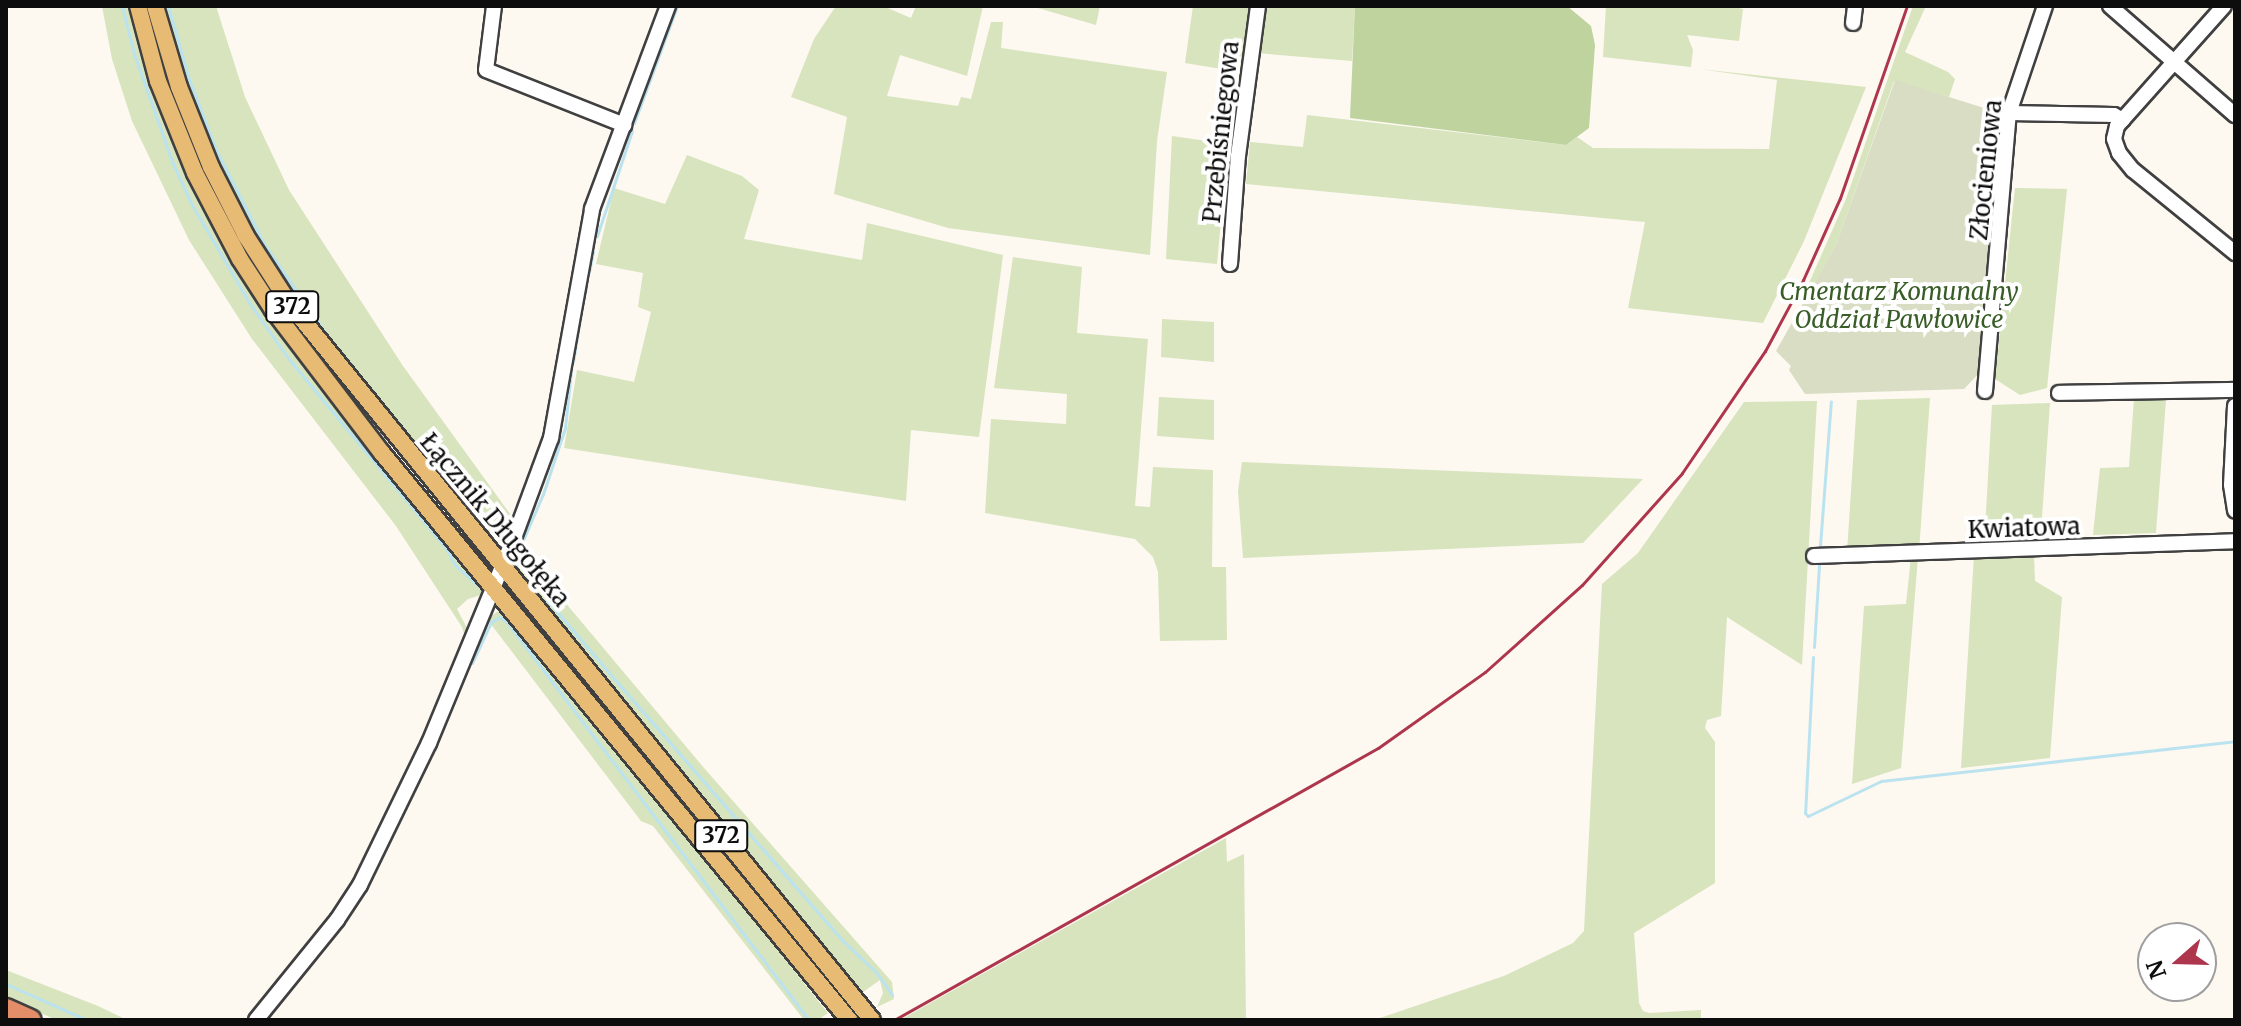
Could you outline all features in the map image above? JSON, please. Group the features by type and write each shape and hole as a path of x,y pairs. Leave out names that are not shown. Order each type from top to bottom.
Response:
{"highway":[{"path":"6,1009 31,1020"}],"main road":[{"name":"Łącznik Długołęka","path":"138,6 158,81 185,151 240,259 340,400 846,1015"},
{"name":"Łącznik Długołęka","path":"155,6 179,87 201,145 263,264 326,352 872,1020"}],"street":[{"path":"494,6 486,70 624,125"},
{"path":"256,1020 320,943 360,885 429,743 494,587 551,438 592,209 668,6"},
{"name":"Przebiśniegowa","path":"1230,264 1239,144 1258,6"},
{"path":"1853,23 1855,6"},
{"name":"Złocieniowa","path":"1985,391 2009,113 2045,6"},
{"path":"2110,6 2235,115"},
{"path":"2224,6 2113,132 2119,153 2133,170 2235,253"},
{"path":"2009,113 2114,115 2123,120"},
{"path":"2059,393 2235,390"},
{"path":"2235,406 2231,485 2235,511"},
{"name":"Kwiatowa","path":"1814,556 2235,541"}],"green space":[{"path":"102,6 127,6 159,110 194,193 259,305 304,368 483,589 484,594 468,599 457,609 468,630 465,637 462,627 396,526 252,339 189,240 132,121 112,59"},
{"path":"164,6 216,6 245,97 289,190 403,366 513,518 506,541 498,545 489,540 351,371 271,262 218,163 182,71"},
{"path":"836,6 883,6 911,18 916,6 983,6 967,76 900,55 887,96 958,106 961,97 971,99 991,22 1003,22 1001,48 1167,72 1157,141 1150,255 948,228 834,194 847,117 791,97 814,39"},
{"path":"1031,6 1100,6 1096,25"},
{"path":"1193,6 1250,6 1240,72 1185,63"},
{"path":"1263,6 1355,6 1352,61 1256,53"},
{"path":"1355,6 1567,6 1591,26 1595,45 1589,128 1566,145 1350,118"},
{"path":"1606,6 1730,6 1743,9 1739,41 1687,35 1693,50 1691,67 1603,57"},
{"path":"1913,6 1926,6 1905,52 1948,72 1955,79 1949,97 1894,81 1836,245 1813,286 1809,283 1846,199"},
{"path":"1699,69 1866,87 1804,241 1763,323 1628,308 1645,222 1246,184 1250,142 1303,147 1307,115 1566,145 1577,137 1593,148 1769,149 1777,80"},
{"name":"Cmentarz Komunalny Oddział Pawłowice","path":"1895,80 2003,114 1981,331 1985,337 1982,370 1964,389 1805,394 1789,370 1791,366 1776,351 1836,245"},
{"path":"1172,136 1228,144 1217,264 1166,259"},
{"path":"687,155 742,176 759,190 744,239 862,260 867,223 1003,255 979,437 911,430 906,501 564,448 577,370 634,382 651,312 638,307 643,273 596,264 614,188 665,204"},
{"path":"2015,188 2067,189 2047,388 2020,395 1995,379"},
{"path":"1013,257 1082,267 1077,333 1148,339 1135,506 1150,507 1153,467 1213,470 1212,567 1226,567 1227,640 1160,641 1158,572 1153,557 1135,539 985,513 991,419 1066,424 1067,394 994,388"},
{"path":"1162,319 1214,322 1214,362 1161,357"},
{"path":"1159,397 1214,400 1214,440 1157,436"},
{"path":"1930,398 1919,551 1847,552 1857,400"},
{"path":"2134,399 2166,400 2156,533 2093,535 2100,468 2129,467"},
{"path":"1817,401 1802,665 1727,617 1721,716 1707,720 1705,728 1715,742 1715,883 1634,933 1639,1003 1643,1011 1701,1010 1701,1020 1374,1020 1504,976 1573,943 1584,931 1602,584 1638,553 1744,402"},
{"path":"2050,403 2040,546 1984,548 1992,405"},
{"path":"1242,462 1643,479 1583,543 1243,558 1238,491"},
{"path":"517,545 704,768 892,982 894,999 877,1007 883,993 880,980 863,992 852,982 538,598 536,590 513,568"},
{"path":"1974,555 2034,555 2035,581 2062,597 2050,758 1961,768"},
{"path":"1911,557 1918,557 1901,768 1852,784 1864,606 1906,604"},
{"path":"515,602 520,604 850,1005 847,1008"},
{"path":"500,610 828,1013 818,1020 804,1020 653,826 641,821 487,619"},
{"path":"1226,838 1227,862 1244,854 1246,1020 900,1020"},
{"path":"6,970 127,1020 56,1020 6,997"}],"waterway":[{"path":"122,6 134,54 173,164 192,205 250,304 288,358 446,548 455,565 478,586"},
{"path":"168,6 189,79 216,150 264,244 326,334 490,536"},
{"path":"634,123 677,6"},
{"path":"597,236 632,131"},
{"path":"589,272 593,251"},
{"path":"582,305 586,287"},
{"path":"573,362 579,324"},
{"path":"571,371 565,428 543,494 516,556 517,562 542,587 547,600 617,682 844,942 876,972 892,995"},
{"path":"1820,546 1831,401"},
{"path":"1814,647 1819,565"},
{"path":"472,663 491,622 500,617 506,621 807,1018"},
{"path":"1813,657 1805,813 1808,816 1881,781 2235,741"},
{"path":"6,984 87,1020"}],"railway":[{"path":"894,1020 1378,748 1485,672 1582,585 1682,473 1765,351 1803,280 1840,198 1907,6"}]}
